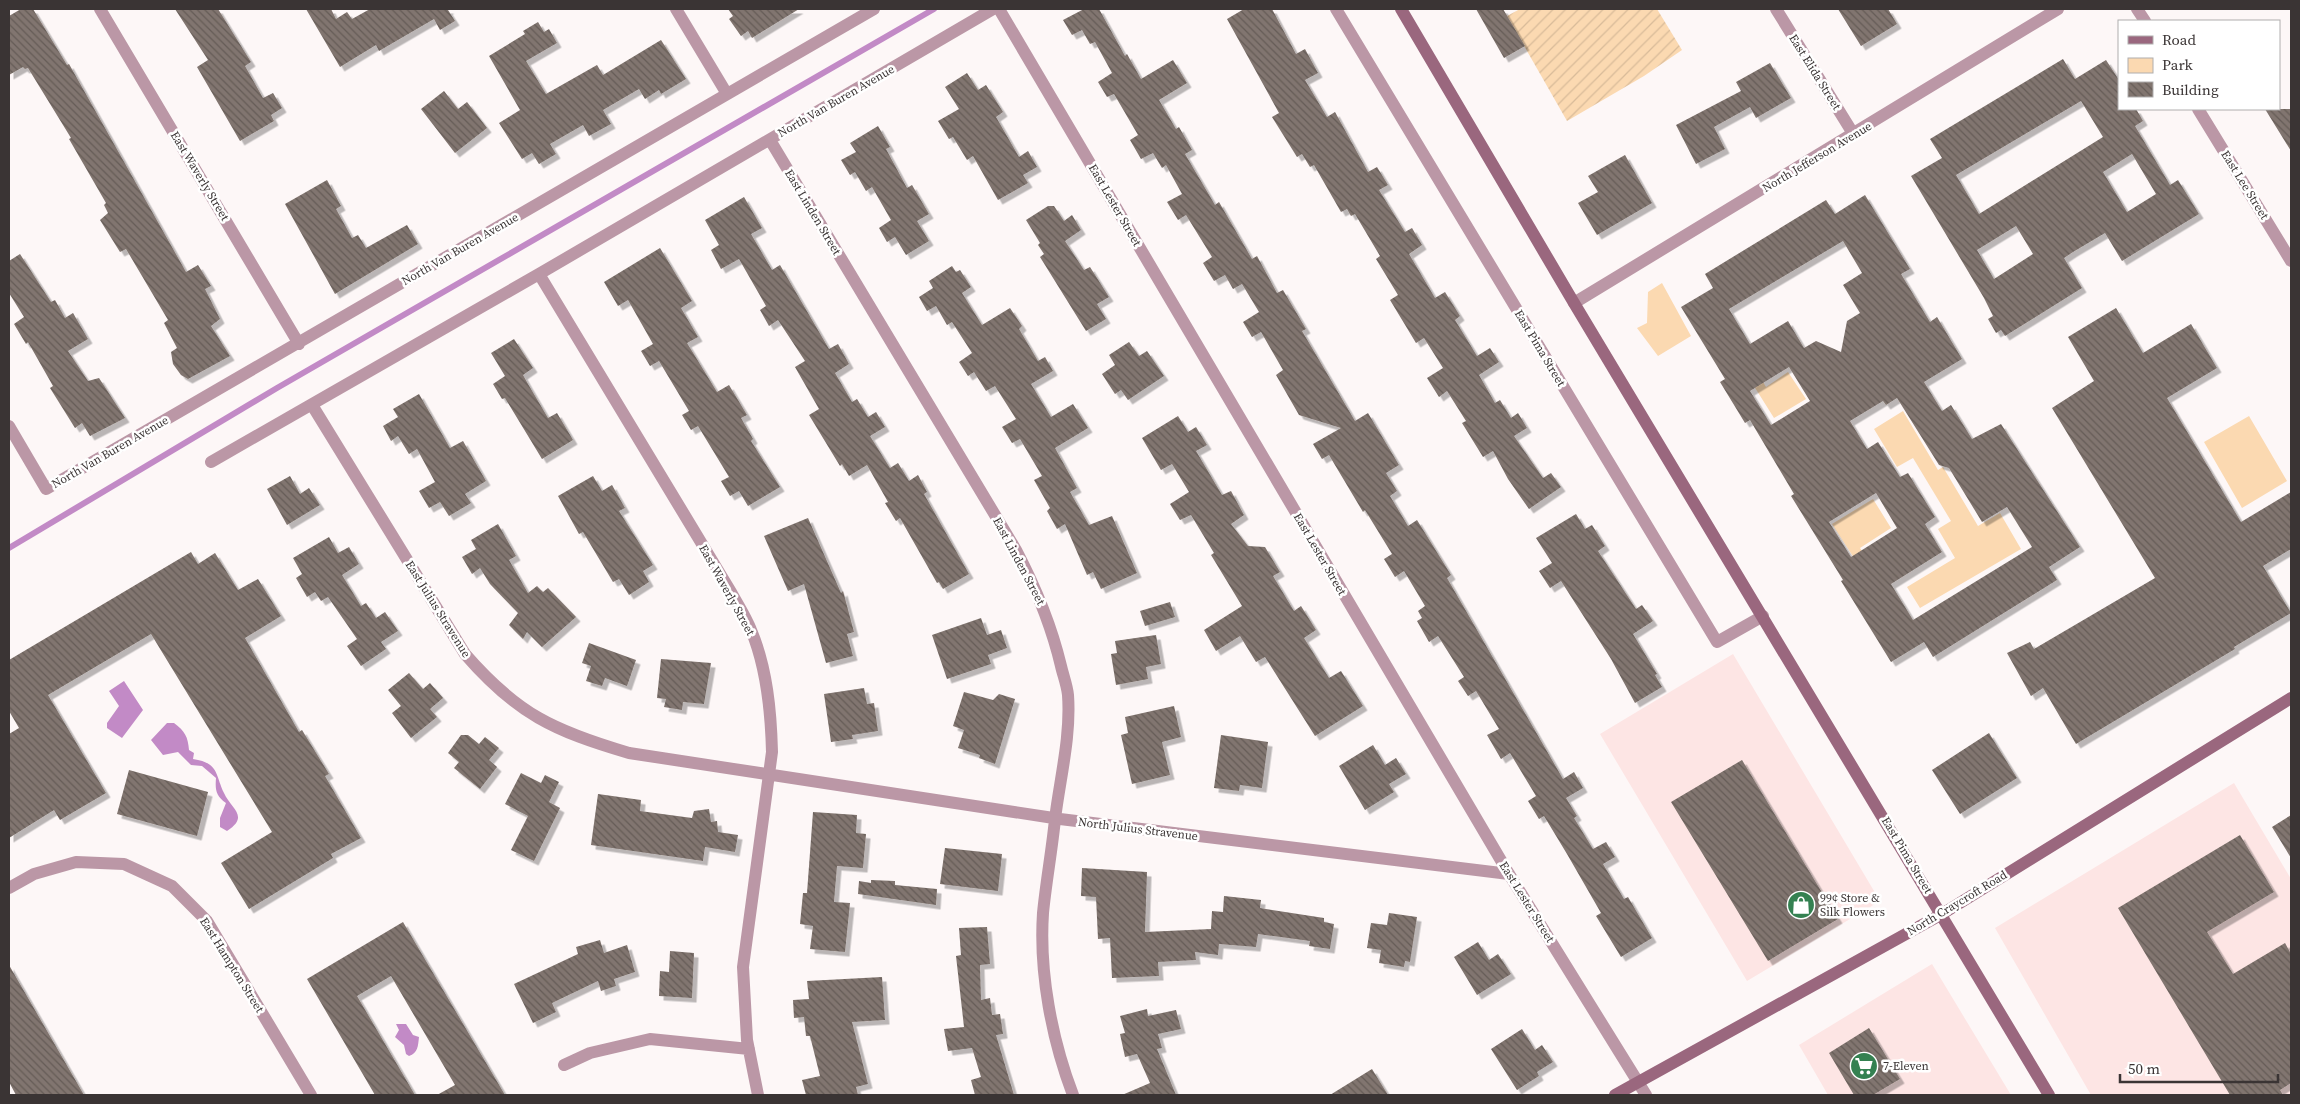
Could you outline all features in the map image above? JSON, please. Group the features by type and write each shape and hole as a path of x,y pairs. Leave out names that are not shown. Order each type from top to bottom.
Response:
{"street":[{"name":"East Waverly Street","path":"100,9 299,344"},
{"path":"676,9 727,94"},
{"name":"North Van Buren Avenue","path":"9,426 46,489 874,9"},
{"name":"North Van Buren Avenue","path":"211,462 539,274 993,9"},
{"name":"East Lester Street","path":"999,9 1509,874 1646,1095"},
{"name":"East Pima Street","path":"1336,9 1717,642 1763,616"},
{"name":"East Pima Street","path":"1401,9 1574,303 2049,1095"},
{"name":"East Elida Street","path":"1776,9 1854,135"},
{"name":"North Jefferson Avenue","path":"1574,303 1854,135 2058,9"},
{"path":"2138,9 2144,20"},
{"name":"East Lee Street","path":"2199,110 2291,261"},
{"name":"East Linden Street","path":"770,140 1016,550 1045,609 1054,633 1068,694 1065,760 1043,914 1046,978 1054,1032 1073,1095"},
{"name":"East Waverly Street","path":"539,274 731,592 751,629 761,659 771,723 772,752 743,967 748,1049 758,1095"},
{"name":"East Julius Stravenue","path":"312,405 465,654 489,682 520,708 549,725 590,742 629,753 769,776"},
{"name":"North Craycroft Road","path":"1615,1095 1942,914 2291,698"},
{"name":"North Julius Stravenue","path":"769,776 1056,818 1509,874"},
{"name":"East Hampton Street","path":"9,888 34,874 76,862 124,864 172,886 208,921 311,1095"},
{"path":"564,1065 590,1052 650,1040 748,1049"}],"shaded area":[{"path":"1733,654 1880,901 1747,981 1600,734"},
{"path":"124,681 143,710 122,738 107,728 107,723 119,706 109,691"},
{"path":"167,723 174,723 181,729 187,738 189,750 194,753 193,759 208,763 215,770 224,793 237,812 238,817 234,826 227,831 220,827 220,818 226,803 217,792 216,778 202,766 191,765 178,752 163,755 151,740"},
{"path":"2234,783 2291,879 2291,1095 2091,1095 1995,928"},
{"path":"1932,964 2011,1095 1828,1095 1799,1045"},
{"path":"396,1024 406,1024 413,1035 419,1037 417,1049 412,1055 406,1054 404,1045 395,1037 399,1030"}],"green space":[{"path":"1520,9 1657,9 1682,50 1644,76 1567,121 1507,16"},
{"path":"1662,283 1691,336 1658,356 1637,328 1647,323 1648,292"},
{"path":"1751,362 1766,387 1788,372 1806,399 1774,418 1742,367"},
{"path":"1903,411 1938,470 1943,467 1978,526 2000,513 2021,549 1920,608 1907,587 1955,558 1938,529 1951,521 1913,458 1897,467 1874,429"},
{"path":"2249,416 2287,481 2242,508 2204,442"},
{"path":"1873,499 1891,528 1860,548 1865,556 1856,561 1832,524"}],"building":[{"path":"21,9 33,9 67,65 69,64 186,272 198,265 211,286 205,289 220,319 211,326 230,356 188,379 181,375 173,364 171,352 177,348 164,323 168,320 126,249 120,252 100,220 108,213 104,205 106,203 69,139 71,138 28,68 25,69 23,67 9,75 9,16"},
{"path":"175,9 218,9 251,62 245,66 263,98 273,93 282,108 271,115 274,121 240,141 197,67 208,60"},
{"path":"306,9 331,9 336,19 347,12 352,19 370,9 450,9 448,10 455,21 440,30 434,19 379,51 376,45 340,67"},
{"path":"728,9 799,9 752,38 748,31 741,36 729,19 733,16"},
{"path":"1084,9 1099,9 1125,56 1127,54 1141,79 1173,60 1187,83 1159,100 1176,129 1179,127 1192,150 1185,154 1215,205 1219,202 1252,259 1257,256 1277,293 1283,290 1306,329 1302,331 1355,421 1368,413 1399,465 1386,473 1397,491 1390,496 1408,526 1417,520 1451,575 1447,578 1563,779 1574,772 1583,788 1566,798 1577,816 1574,818 1593,849 1606,842 1615,857 1603,864 1624,899 1628,897 1652,938 1621,957 1596,916 1601,913 1567,854 1544,816 1539,819 1528,801 1536,796 1510,753 1501,759 1487,735 1499,729 1476,691 1468,696 1458,681 1464,677 1438,636 1429,642 1417,621 1422,618 1418,611 1425,606 1404,571 1395,577 1384,559 1392,554 1365,510 1363,512 1329,455 1322,459 1313,444 1341,428 1299,415 1276,375 1283,370 1261,332 1252,337 1243,322 1259,312 1242,284 1233,289 1225,275 1214,281 1203,263 1212,257 1186,215 1178,220 1167,202 1182,194 1166,165 1162,168 1153,153 1141,159 1130,140 1138,135 1114,94 1107,97 1098,82 1112,73 1095,42 1090,44 1082,30 1072,35 1063,20"},
{"path":"1244,9 1272,9 1296,54 1305,49 1318,73 1305,80 1327,117 1335,112 1368,172 1377,167 1388,185 1379,190 1405,232 1412,228 1422,245 1409,254 1435,298 1445,292 1460,316 1455,320 1477,356 1490,348 1499,362 1479,375 1495,403 1500,400 1511,418 1518,413 1527,428 1514,436 1543,478 1551,473 1561,487 1529,509 1508,479 1493,451 1483,457 1462,423 1466,421 1447,391 1439,397 1427,378 1443,368 1424,338 1416,343 1390,300 1398,295 1376,259 1380,256 1355,214 1351,216 1347,209 1341,212 1314,165 1310,167 1302,154 1297,157 1272,117 1279,113 1227,19"},
{"path":"1476,9 1503,9 1525,46 1504,58"},
{"path":"1838,9 1888,9 1897,24 1861,46"},
{"path":"538,22 544,32 549,29 557,43 526,61 546,94 597,65 603,75 661,40 686,79 661,94 659,90 645,99 639,89 603,110 611,124 589,136 583,125 550,144 556,154 539,164 532,153 522,159 499,123 520,110 489,56 525,34 523,31"},
{"path":"2063,59 2075,79 2106,60 2118,78 2118,110 2137,110 2143,121 2135,126 2170,185 2178,180 2199,214 2122,261 2105,233 2073,252 2064,258 2082,288 2005,336 2001,330 1996,333 1988,319 1993,316 1984,298 1911,176 1942,158 1930,139","holes":["2081,101 2103,137 1979,214 1956,175","2132,154 2156,194 2127,212 2103,172","2016,226 2033,254 1994,279 1977,250"]},
{"path":"1770,63 1791,98 1756,118 1750,107 1714,127 1725,149 1696,164 1676,125 1741,91 1736,82"},
{"path":"967,73 978,90 986,85 1003,112 996,117 1019,157 1028,151 1037,167 1023,175 1028,183 998,200 973,156 967,160 953,137 949,139 938,121 959,109 945,87"},
{"path":"444,91 458,109 467,102 487,128 455,153 421,109"},
{"path":"2291,109 2291,151 2266,110"},
{"path":"878,126 890,147 886,149 907,188 912,185 929,214 917,221 929,241 906,255 895,237 887,242 879,228 891,220 872,187 866,191 855,172 850,175 841,160 856,152 850,143"},
{"path":"1625,155 1652,203 1597,235 1578,203 1598,192 1588,176"},
{"path":"327,180 341,206 336,209 352,238 358,235 366,248 407,225 418,244 335,294 285,204"},
{"path":"1865,195 1910,269 1901,274 1930,322 1937,317 1962,359 1924,382 1942,411 1951,405 1972,439 2001,424 2080,547 2049,567 2057,580 1933,657 1924,642 1891,662 1791,496 1794,494 1750,420 1745,423 1720,382 1725,379 1681,307 1713,288 1705,274 1826,200 1835,214","holes":["1843,241 1862,273 1843,285 1860,313 1847,321 1841,352 1816,341 1804,348 1788,321 1750,344 1729,309","1789,367 1810,401 1771,425 1750,391","1897,398 1939,465 1949,468 1982,522 2007,507 2032,547 1913,620 1891,584 1942,552 1925,524 1935,517 1908,473 1900,477 1878,442 1867,449 1850,421 1883,401 1886,405","1876,493 1897,528 1851,557 1829,522"]},
{"path":"744,197 762,228 751,234 772,270 780,265 829,349 838,344 849,364 835,373 852,402 857,399 868,417 876,412 885,427 870,436 890,468 898,463 909,481 918,475 927,492 924,494 969,574 943,589 939,582 937,583 900,518 896,521 885,503 888,502 867,465 849,476 842,464 840,466 809,415 819,409 795,367 805,361 778,320 769,326 760,310 766,306 739,259 721,269 711,250 719,245 705,220"},
{"path":"1048,206 1054,206 1064,221 1072,215 1081,230 1065,241 1084,270 1090,267 1109,297 1097,304 1106,319 1086,331 1040,257 1044,254 1038,245 1040,243 1026,220"},
{"path":"660,248 692,301 681,308 698,337 687,343 717,392 729,385 747,415 741,418 753,439 751,441 780,487 748,506 739,491 730,496 721,481 729,477 698,426 691,430 682,415 689,411 659,361 650,366 641,351 653,344 628,300 618,306 604,282"},
{"path":"20,254 51,302 55,300 65,318 73,313 88,339 68,351 88,381 99,378 125,418 90,436 82,423 75,428 50,388 53,386 28,342 26,344 14,324 24,317 9,293 9,261"},
{"path":"952,266 956,272 960,270 971,287 962,293 982,325 1010,308 1022,326 1019,329 1038,361 1045,357 1053,371 1031,384 1051,417 1073,404 1088,428 1055,448 1077,488 1070,492 1089,525 1112,516 1137,573 1101,589 1093,572 1087,575 1065,524 1057,529 1047,511 1050,508 1034,480 1042,476 1020,439 1012,443 1002,427 1016,419 995,386 986,391 974,372 968,376 959,362 972,353 952,322 947,325 936,306 927,311 919,297 933,288 929,281"},
{"path":"2116,308 2143,353 2191,324 2217,368 2167,398 2241,522 2291,492 2291,549 2263,566 2291,613 2234,647 2235,649 2076,744 2043,688 2031,696 2007,653 2030,642 2034,649 2155,578 2052,408 2094,381 2068,337"},
{"path":"514,339 533,368 523,375 528,384 548,418 557,413 573,440 542,459 505,398 502,399 493,384 505,376 491,353"},
{"path":"1129,342 1139,356 1147,351 1164,376 1128,400 1121,390 1115,394 1102,374 1115,365 1109,355"},
{"path":"419,394 450,448 463,441 486,481 465,494 471,503 449,516 440,502 429,508 419,491 435,482 417,449 409,454 398,436 391,441 383,426 398,417 393,409"},
{"path":"1178,416 1188,432 1196,427 1207,445 1196,451 1222,495 1231,491 1244,515 1231,524 1248,546 1265,547 1280,572 1273,576 1294,611 1301,606 1316,630 1304,638 1329,678 1341,671 1363,706 1315,736 1265,657 1256,662 1240,636 1216,651 1204,630 1242,606 1211,555 1214,553 1191,515 1180,520 1170,504 1189,492 1172,464 1161,470 1142,438"},
{"path":"290,476 300,494 309,488 320,505 287,525 267,489"},
{"path":"593,476 602,491 612,485 625,508 619,511 653,565 643,571 649,582 629,595 619,579 613,582 583,532 579,534 558,496"},
{"path":"1576,514 1585,529 1592,525 1605,546 1598,551 1636,609 1642,605 1653,621 1633,634 1657,674 1655,675 1662,687 1635,703 1611,659 1561,581 1550,588 1539,571 1552,563 1536,538"},
{"path":"808,518 841,593 843,591 854,632 847,634 853,656 826,663 804,584 788,591 764,536"},
{"path":"498,524 516,556 509,560 528,593 537,586 543,592 548,588 576,617 542,647 527,632 523,639 509,625 518,613 490,584 480,568 472,574 462,557 476,549 471,540"},
{"path":"329,537 338,553 349,547 359,564 342,575 361,606 366,603 376,618 385,612 398,631 381,642 386,649 361,666 347,646 357,639 328,597 321,601 315,592 307,597 296,578 302,574 293,558"},
{"path":"191,552 198,564 215,553 238,590 258,579 281,616 245,638 299,732 302,730 329,774 325,776 361,838 331,854 333,858 249,909 221,863 272,832 151,634 48,695 106,793 60,820 54,810 9,838 9,734 19,728 9,711 9,660"},
{"path":"1170,602 1175,617 1145,626 1140,611"},
{"path":"981,618 987,635 1001,630 1007,648 988,655 991,664 947,679 932,635"},
{"path":"1156,635 1161,664 1146,667 1148,679 1116,685 1111,654 1117,653 1115,641"},
{"path":"589,643 636,660 627,686 605,678 602,686 586,681 591,666 582,663"},
{"path":"661,659 711,663 704,704 683,702 682,710 664,707 666,699 657,698"},
{"path":"409,673 423,689 430,683 443,698 430,709 437,717 411,738 392,713 401,706 388,690"},
{"path":"864,688 867,704 874,703 878,731 852,735 853,739 831,742 824,694"},
{"path":"964,692 993,700 999,694 1015,699 995,764 979,758 980,755 958,748 964,730 953,726"},
{"path":"1174,706 1181,737 1162,742 1170,775 1132,784 1121,735 1128,733 1125,717"},
{"path":"1989,733 2017,778 1960,814 1932,770"},
{"path":"461,735 468,735 479,744 485,737 499,748 489,760 497,767 480,789 454,768 459,762 448,753"},
{"path":"1221,735 1268,742 1262,788 1240,785 1239,791 1214,788"},
{"path":"1373,745 1385,765 1396,758 1406,774 1389,784 1394,792 1365,810 1339,766"},
{"path":"1742,760 1838,919 1768,961 1671,802"},
{"path":"129,770 208,792 197,836 117,814"},
{"path":"521,773 541,783 545,775 559,782 549,802 560,808 534,861 511,850 528,816 505,804"},
{"path":"598,794 641,800 640,811 692,818 694,811 709,809 711,822 717,821 718,832 738,835 735,852 705,847 703,861 591,845"},
{"path":"813,812 857,815 856,833 866,834 863,868 837,866 834,902 850,903 845,952 810,949 813,926 800,924 803,893 807,893"},
{"path":"2291,815 2291,858 2272,827"},
{"path":"2240,835 2274,892 2207,932 2233,974 2285,943 2291,954 2291,1083 2280,1090 2283,1095 2230,1095 2118,908"},
{"path":"945,848 1002,854 998,891 940,884"},
{"path":"1082,868 1147,872 1145,932 1211,929 1212,911 1223,912 1224,896 1261,900 1260,908 1324,918 1324,922 1334,924 1330,949 1309,946 1310,941 1258,934 1256,947 1219,944 1218,955 1195,952 1196,960 1158,962 1159,976 1112,978 1110,938 1098,939 1096,897 1081,896"},
{"path":"871,880 895,881 895,885 937,889 936,905 858,894 859,881 871,883"},
{"path":"1389,913 1417,917 1410,962 1405,961 1404,967 1379,963 1381,950 1367,948 1371,923 1387,925"},
{"path":"403,922 505,1095 437,1095 455,1085 391,976 357,996 415,1095 375,1095 307,979"},
{"path":"987,927 990,964 980,965 981,1000 990,998 992,1015 1000,1014 1003,1034 996,1035 1014,1095 975,1095 971,1080 981,1077 972,1048 948,1051 944,1029 964,1027 956,956 961,955 959,928"},
{"path":"600,940 604,953 627,945 635,972 614,979 616,986 601,991 598,981 552,1003 556,1012 533,1023 514,984 578,954 576,947"},
{"path":"1478,942 1489,960 1498,954 1511,974 1477,995 1454,957"},
{"path":"670,951 694,953 692,998 659,996 660,971 669,972"},
{"path":"9,965 84,1095 16,1095 9,1082"},
{"path":"882,977 885,1020 852,1022 868,1084 856,1087 858,1095 806,1095 802,1080 820,1076 810,1036 806,1036 804,1017 794,1018 793,1000 809,999 807,981"},
{"path":"1147,1009 1148,1016 1176,1010 1181,1029 1158,1034 1162,1048 1157,1049 1176,1095 1122,1095 1150,1083 1137,1054 1125,1057 1120,1034 1125,1033 1120,1016"},
{"name":"7-Eleven","path":"1869,1028 1900,1079 1873,1095 1854,1095 1829,1053"},
{"path":"1522,1029 1535,1050 1542,1045 1553,1062 1537,1072 1539,1076 1517,1090 1491,1049"},
{"path":"1372,1069 1388,1095 1330,1095"}],"waterway":[{"path":"9,548 277,388 934,9"}],"place":[{"name":"99¢ Store & Silk Flowers","path":"1801,905"},
{"name":"7-Eleven","path":"1864,1066"}]}
